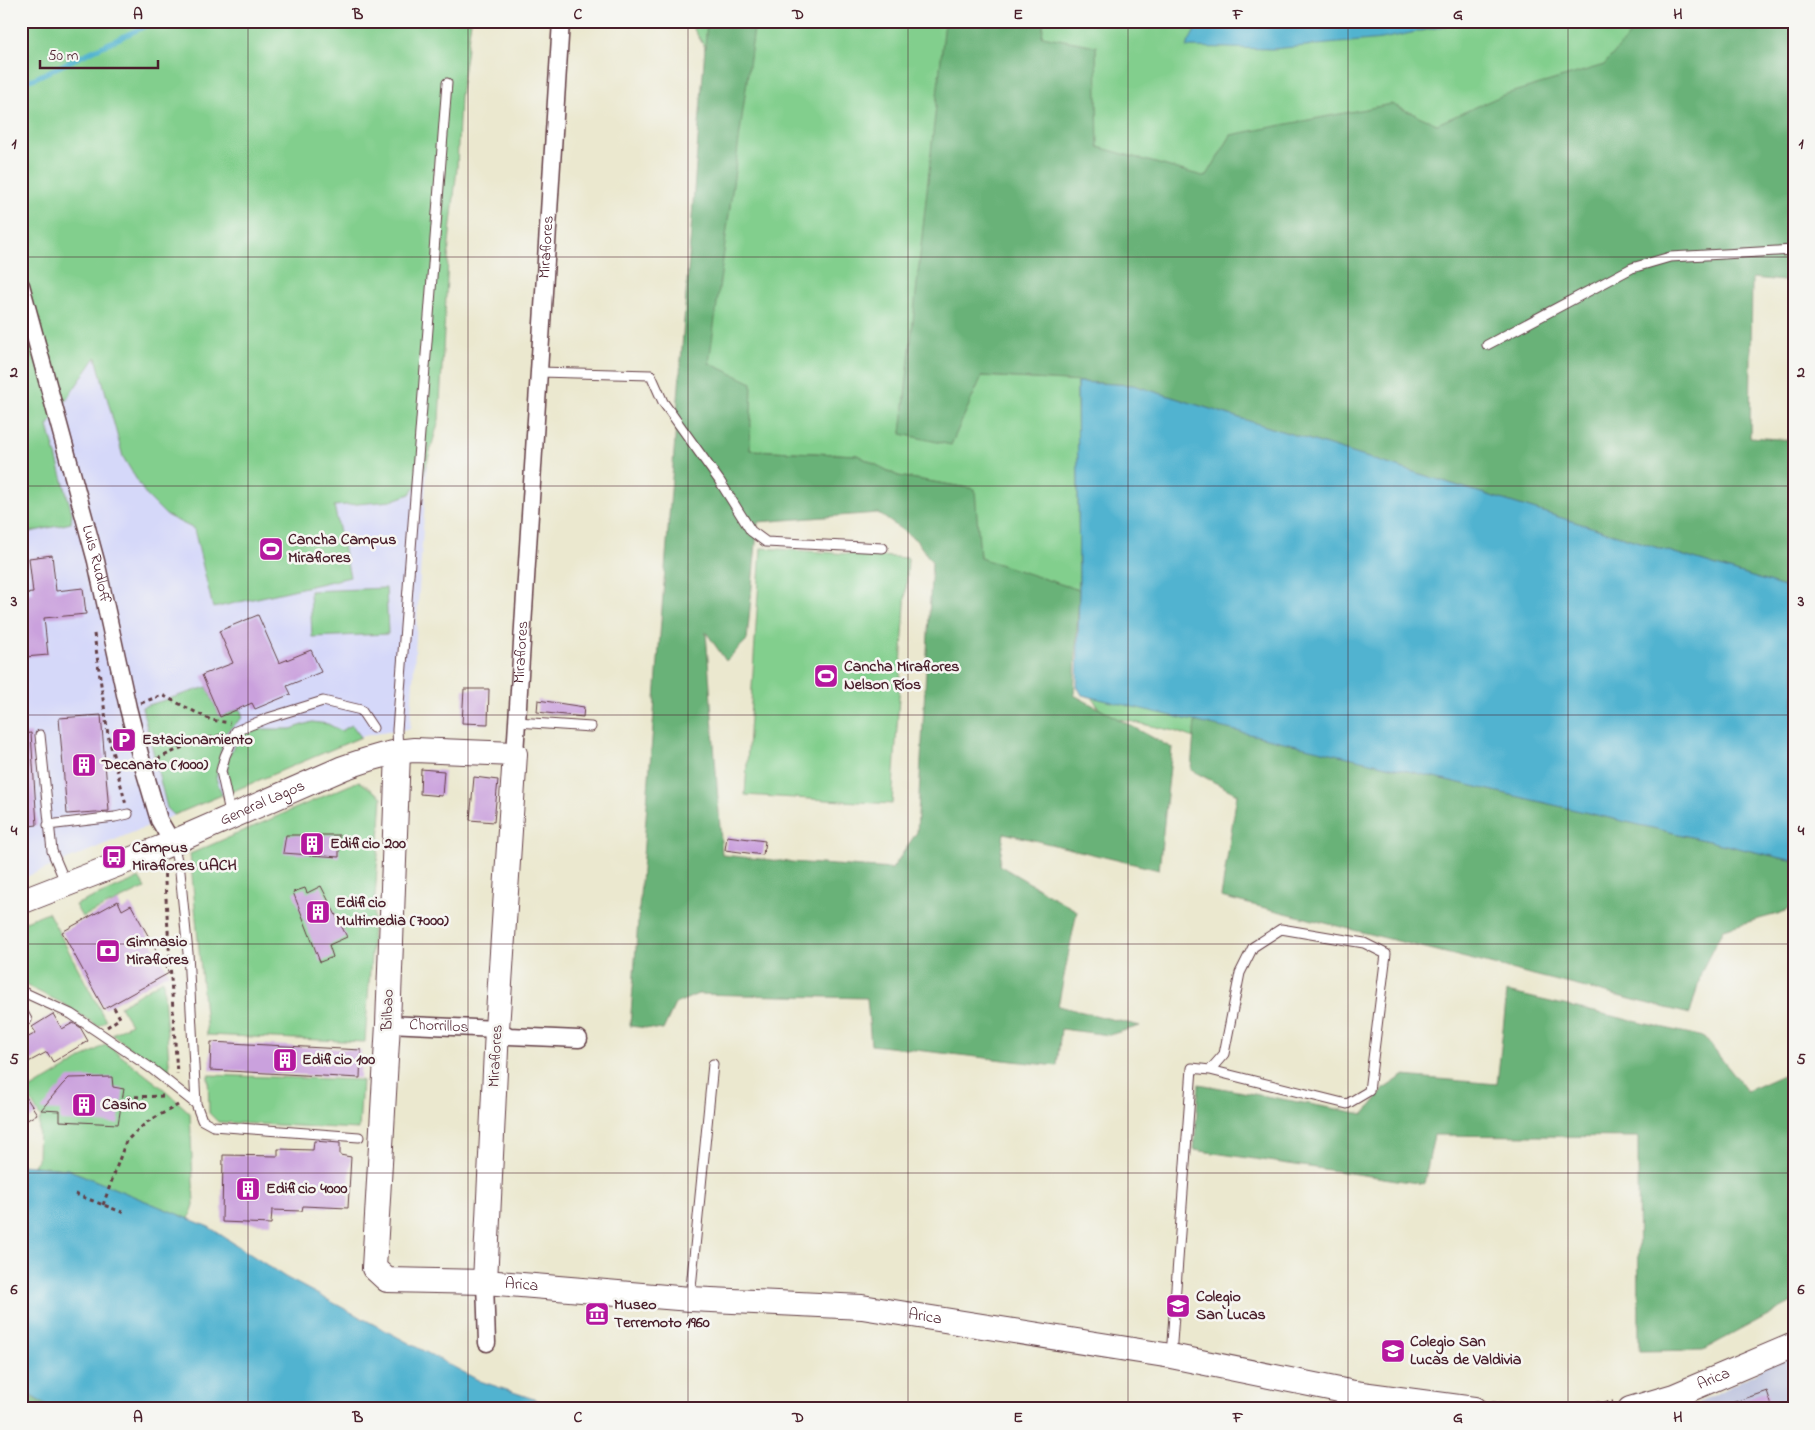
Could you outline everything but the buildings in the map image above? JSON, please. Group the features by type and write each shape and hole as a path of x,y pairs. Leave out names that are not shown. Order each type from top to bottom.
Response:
{"main road":[{"name":"General Lagos","path":"21,902 166,845 343,768 398,752 414,750 515,754"},
{"name":"Bilbao","path":"374,1268 388,1024 398,752"},
{"name":"Miraflores","path":"485,1282 497,1029 515,754"},
{"name":"Arica","path":"374,1268 387,1280 485,1282 690,1298 862,1307 1171,1356 1354,1393 1481,1406"},
{"name":"Arica","path":"1623,1405 1674,1396 1794,1344"}],"street":[{"name":"Miraflores","path":"515,754 561,21"},
{"name":"Luis Rudloff","path":"21,285 96,561 128,708 166,845"},
{"name":"Chorrillos","path":"388,1024 497,1029 510,1036 579,1039"},
{"path":"485,1282 487,1343"}],"lane":[{"path":"398,752 397,730 447,83"},
{"path":"1487,345 1632,268 1670,257 1794,250"},
{"path":"540,372 651,374 663,402 719,480 751,531 766,542 883,548"},
{"path":"232,817 221,771 225,756 236,731 248,725 323,701 361,710 373,728"},
{"path":"517,722 591,727"},
{"path":"40,735 52,851 66,884"},
{"path":"48,825 128,814"},
{"path":"166,845 180,872 187,944 196,1104 202,1120 213,1126 359,1137"},
{"path":"1171,1356 1192,1068 1210,1070 1347,1104 1369,1091 1386,954 1364,943 1282,929 1253,947 1240,973 1224,1054 1210,1070"},
{"path":"21,991 70,1014 98,1032 196,1104"},
{"path":"21,1009 27,1020 21,1024"},
{"path":"690,1298 713,1064"}],"path":[{"path":"94,631 108,735 128,814"},
{"path":"128,708 162,695 211,720 248,725"},
{"path":"143,766 194,742 236,731"},
{"path":"103,1205 126,1141 147,1122 178,1106 164,856 166,845"},
{"path":"98,1032 120,1018 112,1004"},
{"path":"127,1097 178,1092"},
{"path":"75,1194 127,1214"},
{"path":"1481,1406 1623,1405"}],"shaded area":[{"path":"21,21 456,21 410,729 364,736 21,879"},
{"path":"1794,1353 1794,1409 1699,1409 1698,1403"}],"green space":[{"path":"21,21 471,21 460,96 457,168 449,243 439,420 424,473 410,494 391,501 334,506 350,577 213,608 194,529 166,515 146,495 123,457 96,357 48,426 72,513 71,523 21,534"},
{"path":"689,21 1794,21 1656,267 1794,603 1794,888 1205,742 1174,731 1111,717 1101,712 1088,690 1077,383 1079,590 997,566 980,558 974,489 898,476 857,455 750,450 701,367 719,87 704,46","holes":["1008,363 1070,381 982,376"]},
{"path":"707,21 755,21 709,363 752,383 750,450 857,455 898,476 975,489 980,558 1079,590 1074,695 1172,748 1159,870 1004,833 999,865 1077,911 1058,1006 1140,1026 1109,1035 1061,1029 1057,1066 871,1045 867,998 698,994 675,1004 663,1030 630,1026","holes":["878,513 916,540 932,562 917,832 892,869 722,855 706,632 726,661 747,640 758,522"]},
{"path":"945,21 1044,21 1042,36 1096,46 1098,147 1206,177 1231,135 1391,104 1437,124 1503,95 1604,65 1641,21 1794,21 1794,282 1752,278 1750,437 1794,440 1794,590 1133,385 982,376 951,445 901,434"},
{"name":"Cancha Miraflores Nelson Ríos","path":"761,548 908,558 892,804 745,795"},
{"path":"386,588 388,634 312,637 310,591"},
{"path":"207,687 220,716 240,709 243,717 224,734 216,778 222,795 174,815 167,808 142,707"},
{"path":"1195,721 1794,861 1794,906 1781,913 1723,929 1702,970 1690,1014 1221,897 1237,794 1191,770"},
{"path":"312,722 328,724 341,731 352,725 361,737 231,792 227,773 228,758 242,734 249,729 291,729"},
{"path":"359,781 382,797 365,1042 207,1035 190,854"},
{"path":"139,878 145,888 82,917 75,905"},
{"path":"48,912 106,1021 98,1026 62,1003 21,983 21,923"},
{"path":"163,980 170,1075 165,1075 112,1034 131,1024 120,1006"},
{"path":"1507,992 1704,1037 1747,1091 1794,1070 1794,1301 1703,1350 1639,1351 1638,1137 1434,1135 1424,1184 1194,1150 1199,1084 1364,1114 1385,1088 1403,1076 1497,1084"},
{"path":"106,1044 165,1090 190,1113 194,1205 189,1219 67,1169 33,1166 38,1160 39,1121 41,1118 26,1092"},
{"path":"208,1075 362,1080 359,1129 218,1122 209,1113"},
{"path":"21,1390 53,1409 21,1409"}],"water":[{"path":"1200,21 1470,21 1382,39 1273,49 1186,47"},
{"path":"1077,382 1133,385 1794,590 1794,861 1082,695 1077,686 1079,590"},
{"path":"21,1165 67,1169 209,1227 285,1277 480,1381 564,1409 53,1409 21,1390"}],"waterway":[{"path":"21,82 33,79 156,21"}],"place":[{"name":"Cancha Campus Miraflores","path":"271,549"},
{"name":"Cancha Miraflores Nelson Ríos","path":"826,676"},
{"name":"Estacionamiento","path":"124,740"},
{"name":"Decanato (1000)","path":"84,765"},
{"name":"Edificio 200","path":"312,844"},
{"name":"Campus Miraflores UACH","path":"114,857"},
{"name":"Edificio Multimedia (7000)","path":"318,912"},
{"name":"Gimnasio Miraflores","path":"108,951"},
{"name":"Edificio 100","path":"285,1060"},
{"name":"Casino","path":"84,1105"},
{"name":"Edificio 4000","path":"248,1189"},
{"name":"Colegio San Lucas","path":"1178,1306"},
{"name":"Museo Terremoto 1960","path":"597,1314"},
{"name":"Colegio San Lucas de Valdivia","path":"1393,1351"}]}
